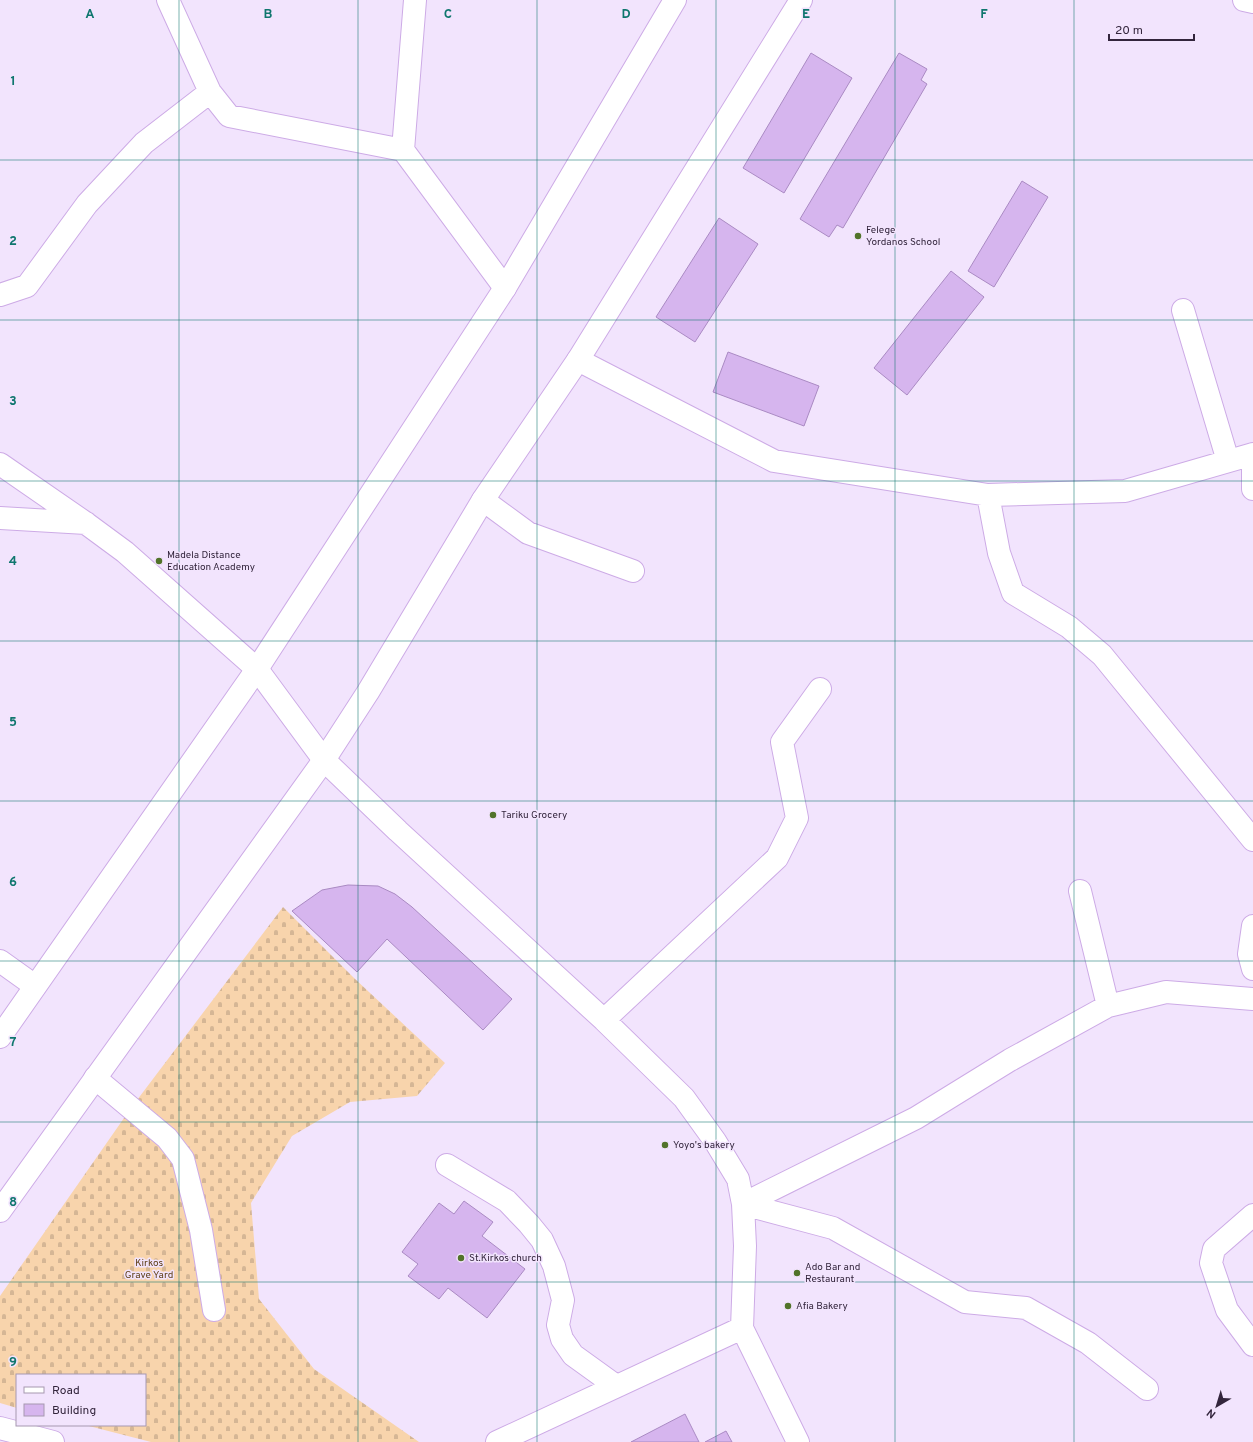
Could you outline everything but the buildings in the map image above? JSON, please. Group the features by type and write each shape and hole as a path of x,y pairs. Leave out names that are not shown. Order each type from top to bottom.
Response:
{"street":[{"path":"168,0 210,92 229,116 403,150"},
{"path":"415,0 403,150 505,288"},
{"path":"0,1037 257,669 505,288 676,0"},
{"path":"0,1211 324,760 372,685 484,500 578,360 801,0"},
{"path":"1244,0 1253,2"},
{"path":"0,295 26,286 87,204 144,143 210,92"},
{"path":"1183,310 1228,461"},
{"path":"578,360 774,461 988,495 1125,491 1253,454 1253,489"},
{"path":"0,464 125,552 257,669 324,760 398,831 604,1020 684,1098 715,1141 738,1179 743,1204 745,1246 742,1328 798,1442"},
{"path":"988,495 999,553 1014,593 1069,627 1102,655 1253,840"},
{"path":"484,500 528,532 633,570"},
{"path":"0,518 87,524"},
{"path":"604,1020 777,858 797,818 782,742 820,689"},
{"path":"1080,891 1108,1006"},
{"path":"1253,926 1249,954 1253,969"},
{"path":"0,961 35,986"},
{"path":"743,1204 916,1118 1010,1060 1108,1006 1166,992 1253,1000"},
{"path":"95,1078 167,1138 183,1159 201,1230 214,1310"},
{"path":"447,1165 507,1201 542,1240 554,1266 563,1300 558,1325 562,1339 573,1355 616,1386"},
{"path":"743,1204 833,1228 965,1302 1026,1308 1088,1343 1147,1389"},
{"path":"1253,1215 1214,1249 1210,1263 1228,1310 1253,1345"},
{"path":"496,1442 742,1328"},
{"path":"0,1428 53,1442"}],"green space":[{"name":"Kirkos Grave Yard","path":"283,907 354,978 445,1063 417,1096 350,1102 292,1136 251,1203 259,1299 314,1369 419,1442 151,1442 89,1426 146,1426 146,1374 16,1374 16,1408 0,1403 0,1296 131,1108"}],"place":[{"name":"Felege Yordanos School","path":"858,236"},
{"name":"Madela Distance Education Academy","path":"159,561"},
{"name":"Tariku Grocery","path":"493,815"},
{"name":"Yoyo's bakery","path":"665,1145"},
{"name":"St.Kirkos church","path":"461,1258"},
{"name":"Ado Bar and Restaurant","path":"797,1273"},
{"name":"Afia Bakery","path":"788,1306"}]}
